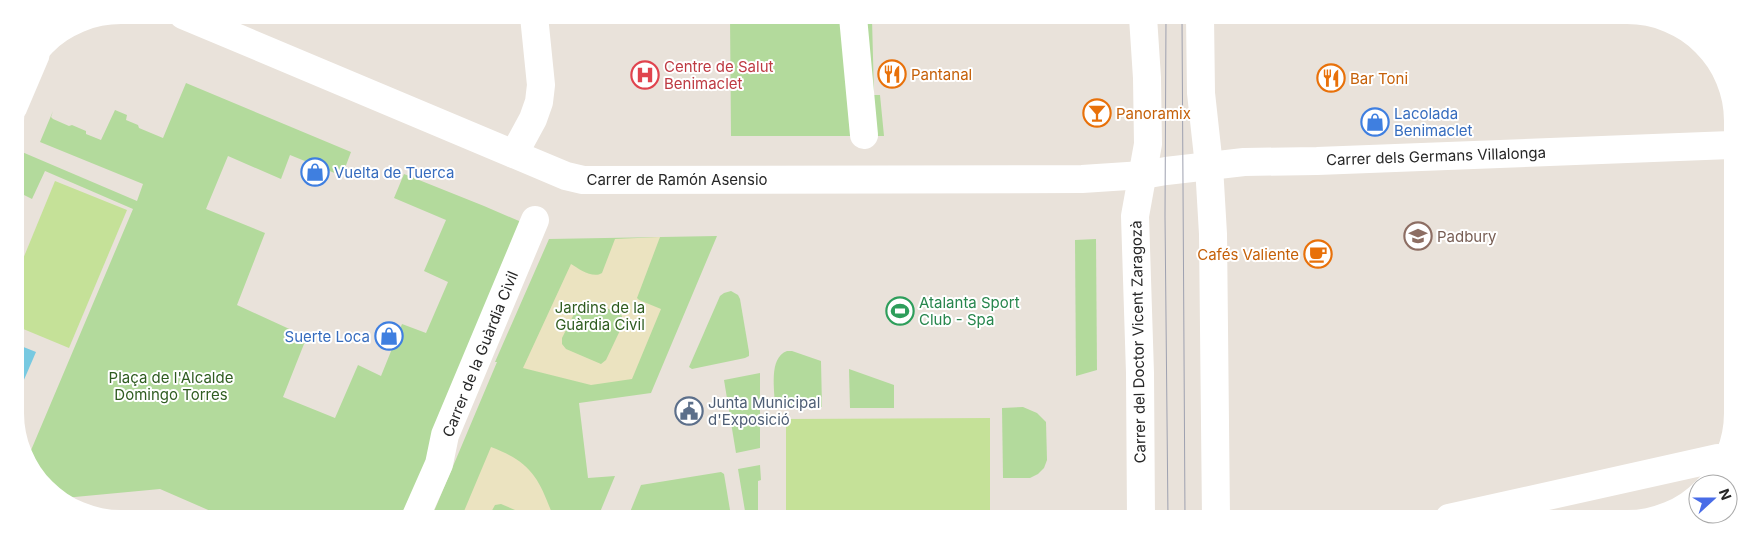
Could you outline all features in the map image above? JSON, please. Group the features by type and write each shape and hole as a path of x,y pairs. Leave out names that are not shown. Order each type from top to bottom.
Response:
{"street":[{"name":"Carrer de Ramón Asensio","path":"204,24 566,176 583,180 1072,179 1143,176"},
{"path":"514,154 533,118 539,102 542,85 535,24"},
{"path":"854,24 864,136"},
{"name":"Carrer del Doctor Vicent Zaragozà","path":"1142,510 1135,216 1148,144 1143,24"},
{"path":"1200,24 1201,94 1210,166 1213,234 1216,510"},
{"name":"Carrer dels Germans Villalonga","path":"1143,176 1244,162 1318,161 1724,145"},
{"name":"Carrer de la Guàrdia Civil","path":"419,510 439,464 445,435 535,220"},
{"path":"1485,510 1712,459"}],"green space":[{"path":"730,24 872,24 874,95 880,95 884,136 731,136"},
{"name":"Plaça de l'Alcalde Domingo Torres","path":"186,83 351,152 342,176 290,155 281,179 228,156 206,209 265,233 237,305 309,338 306,344 304,344 283,397 335,418 358,365 381,376 402,324 426,333 448,282 424,271 446,220 394,198 404,174 526,224 407,510 208,510 160,489 72,497 52,482 37,462 31,450 133,209 45,171 32,199 24,195 24,153 137,201 143,184 40,142 53,111 51,117 53,119 86,131 86,134 101,140 115,110 127,115 126,120 138,125 139,128 163,138"},
{"path":"55,181 127,210 69,348 24,329 24,257"},
{"name":"Jardins de la Guàrdia Civil","path":"717,236 651,393 579,403 588,478 615,476 601,510 435,510 497,362 495,362 549,239"},
{"path":"1096,239 1097,370 1076,376 1075,240"},
{"path":"731,291 738,295 740,299 749,356 692,369 689,367 720,296"},
{"path":"787,351 821,361 822,407 775,407 775,368 777,360"},
{"path":"849,369 894,385 894,408 850,408"},
{"path":"760,373 760,448 736,453 724,380"},
{"path":"1023,407 1037,413 1046,422 1047,460 1044,468 1030,478 1003,478 1002,408"},
{"path":"990,418 990,510 786,510 786,419"},
{"path":"760,465 761,480 758,481 758,510 745,510 738,469"},
{"path":"721,472 724,474 730,510 631,510 641,485"}],"sand":[{"path":"660,237 637,298 661,309 632,379 591,385 523,368 571,264 590,274 598,275 602,273 615,239","holes":["587,300 621,314 624,322 606,360 601,364 566,349 562,344 562,338 579,304 583,301"]},
{"path":"491,447 525,465 538,481 551,510 515,510 501,504 495,505 492,510 465,510"}],"water":[{"path":"24,347 36,352 24,380"}],"tram line":[{"path":"1166,24 1165,216 1168,510"},
{"path":"1182,24 1185,510"}],"place":[{"name":"Pantanal","path":"892,74"},
{"name":"Centre de Salut Benimaclet","path":"645,75"},
{"name":"Bar Toni","path":"1331,78"},
{"name":"Panoramix","path":"1097,113"},
{"name":"Lacolada Benimaclet","path":"1375,122"},
{"name":"Vuelta de Tuerca","path":"315,172"},
{"name":"Padbury","path":"1418,236"},
{"name":"Cafés Valiente","path":"1318,254"},
{"name":"Atalanta Sport Club - Spa","path":"900,311"},
{"name":"Suerte Loca","path":"389,336"},
{"name":"Junta Municipal d'Exposició","path":"689,411"}]}
